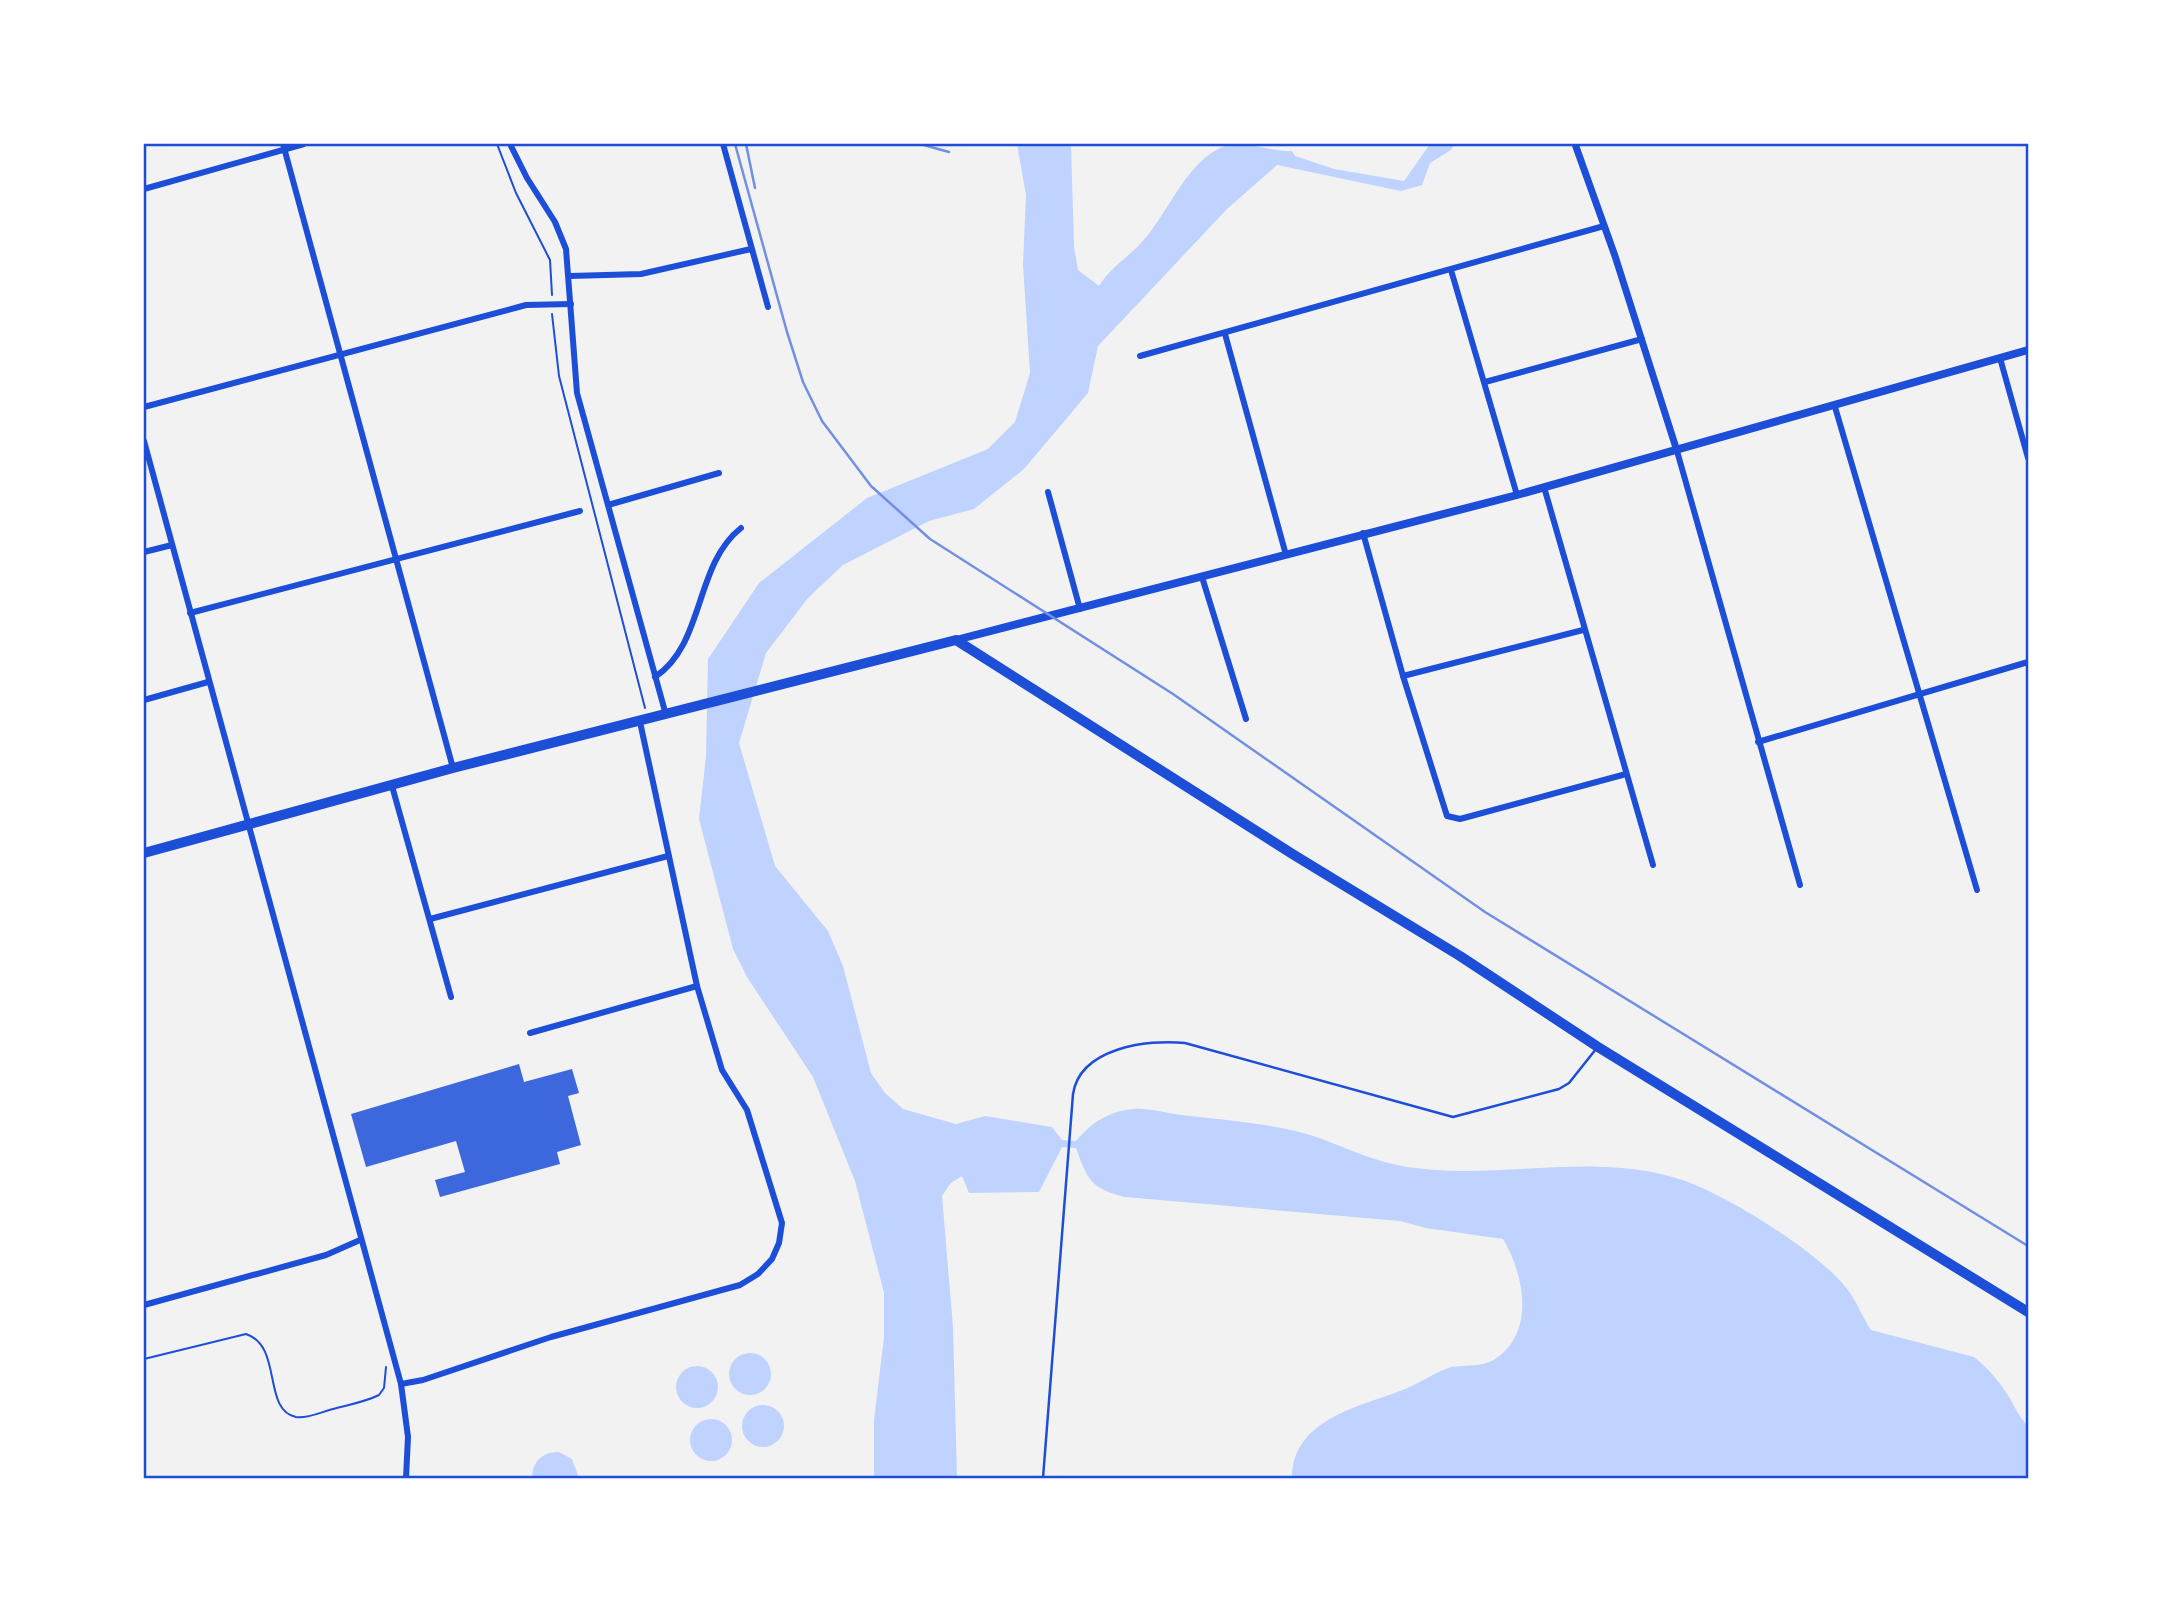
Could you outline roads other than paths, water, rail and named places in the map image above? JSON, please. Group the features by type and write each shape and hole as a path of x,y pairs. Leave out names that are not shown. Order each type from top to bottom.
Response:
{"main road":[{"path":"144,853 453,768 1080,610 1363,533 1517,495 1835,407 2028,350"},
{"path":"956,640 1283,849 2028,1312"}],"street":[{"path":"144,188 284,146 304,144"},
{"path":"510,144 527,178 558,227 568,255 575,384 666,715"},
{"path":"723,144 768,307"},
{"path":"1574,144 1642,339 1677,451 1800,885"},
{"path":"284,146 453,768"},
{"path":"1140,356 1604,226"},
{"path":"570,276 645,273 751,249"},
{"path":"1451,270 1517,495"},
{"path":"144,407 526,305 571,304"},
{"path":"1225,334 1286,555"},
{"path":"1485,382 1642,339"},
{"path":"2000,358 2028,458"},
{"path":"1835,407 1977,890"},
{"path":"144,440 401,1384 408,1437 406,1479"},
{"path":"608,505 719,473"},
{"path":"1544,487 1583,630 1653,865"},
{"path":"1048,492 1080,610"},
{"path":"190,613 580,511"},
{"path":"655,677 672,666 715,560 725,540 741,528"},
{"path":"1363,533 1437,792 1448,817 1460,820 1626,774"},
{"path":"144,552 172,545"},
{"path":"1202,577 1245,719"},
{"path":"1403,676 1583,630"},
{"path":"1758,742 2028,662"},
{"path":"144,700 208,682"},
{"path":"401,1384 423,1380 551,1337 740,1285 758,1274 772,1259 778,1246 782,1223 747,1110 722,1070 697,986 639,722"},
{"path":"392,786 451,997"},
{"path":"430,919 668,856"},
{"path":"530,1033 697,986"},
{"path":"144,1305 326,1255 360,1240"}],"lane":[{"path":"1043,1479 1069,1138 1075,1083 1081,1071 1106,1055 1151,1043 1185,1043 1453,1117 1559,1089 1569,1083 1598,1046"}],"water":[{"path":"1017,144 1071,144 1074,247 1078,270 1099,286 1150,232 1200,162 1228,145 1241,144 1292,151 1295,156 1334,169 1404,181 1430,144 1454,144 1451,150 1430,163 1422,185 1401,191 1277,165 1227,209 1098,346 1088,393 1024,469 974,509 929,521 843,565 808,598 766,653 739,743 775,866 828,931 843,966 871,1073 885,1093 903,1109 956,1124 985,1116 1052,1127 1062,1140 1076,1141 1088,1128 1102,1119 1117,1112 1140,1109 1289,1130 1322,1139 1374,1159 1407,1167 1481,1171 1555,1167 1628,1169 1664,1175 1700,1187 1758,1218 1819,1261 1847,1289 1871,1330 1974,1357 1979,1361 1997,1380 2019,1416 2028,1425 2028,1478 1292,1478 1295,1458 1303,1442 1315,1429 1330,1419 1347,1410 1406,1389 1448,1368 1490,1362 1508,1348 1517,1334 1522,1302 1521,1285 1503,1239 1426,1228 1400,1221 1125,1197 1097,1186 1087,1175 1076,1148 1062,1147 1039,1192 969,1193 962,1176 951,1183 942,1196 953,1327 957,1478 874,1478 874,1420 884,1337 884,1293 855,1181 813,1077 747,977 733,949 699,819 706,756 708,659 759,583 867,498 988,449 1015,422 1030,373 1023,265 1026,195"},
{"path":"750,1353 765,1359 771,1374 765,1389 750,1395 735,1389 729,1374 735,1359"},
{"path":"697,1366 712,1372 718,1387 712,1402 697,1408 682,1402 676,1387 682,1372"},
{"path":"763,1405 778,1411 784,1426 778,1441 763,1447 748,1441 742,1426 748,1411"},
{"path":"711,1419 726,1425 732,1440 726,1455 711,1461 696,1455 690,1440 696,1425"},
{"path":"559,1452 572,1459 579,1478 532,1478 539,1459"}],"railway":[{"path":"735,144 787,332 803,382 822,421 871,486 930,539 1173,694 1485,912 2028,1246"},
{"path":"746,144 755,188"},
{"path":"920,144 949,152"}]}
